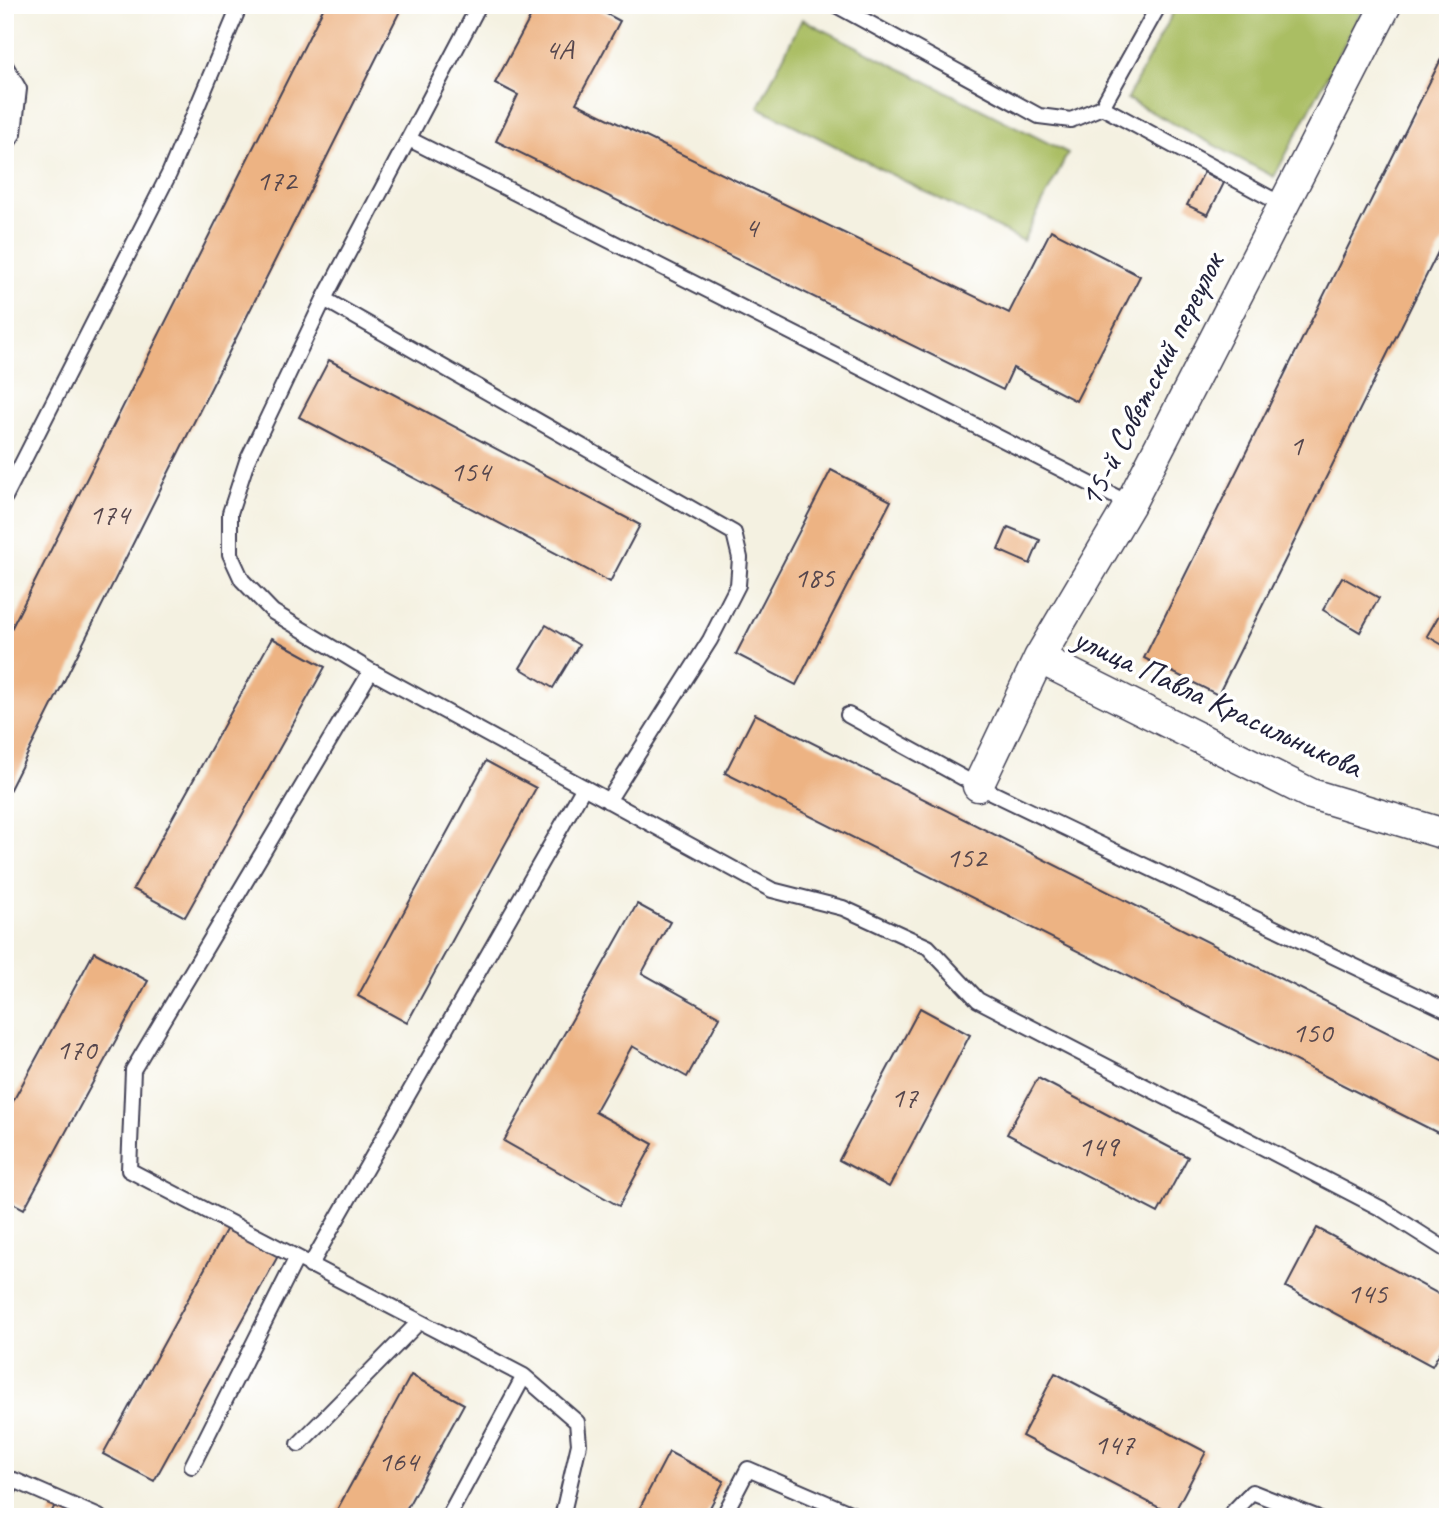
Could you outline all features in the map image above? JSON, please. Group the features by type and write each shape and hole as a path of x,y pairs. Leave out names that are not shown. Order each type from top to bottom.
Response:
{"street":[{"name":"15-й Советский переулок","path":"978,786 1039,658 1129,504 1387,5"},
{"name":"улица Павла Красильникова","path":"1039,658 1311,794 1448,835"}],"lane":[{"path":"5,497 169,174 240,5"},
{"path":"479,5 324,299 247,461 230,513 230,554 242,580 273,612 371,671 772,890 843,908 929,947 978,1000 1382,1209 1448,1251"},
{"path":"836,5 1039,116 1071,120 1102,107 1159,5"},
{"path":"5,65 19,89 13,133 5,147"},
{"path":"1102,107 1283,205"},
{"path":"409,139 1129,504"},
{"path":"324,299 734,533 740,558 738,585 710,640 608,801"},
{"path":"371,671 132,1070 129,1170 524,1376 577,1422 579,1444 562,1517"},
{"path":"848,715 978,786 1448,1012"},
{"path":"310,1266 584,787"},
{"path":"192,1466 296,1259"},
{"path":"299,1444 418,1323"},
{"path":"448,1517 524,1376"},
{"path":"723,1517 748,1469 859,1517"},
{"path":"5,1496 13,1480 99,1517"},
{"path":"1228,1517 1252,1492 1316,1517"}],"green space":[{"path":"1177,5 1365,5 1274,177 1127,99"},
{"path":"802,19 1068,153 1023,241 758,107"}],"building":[{"path":"325,5 403,5 5,799 5,641"},
{"path":"537,5 590,5 620,21 576,103 1009,313 1051,230 1140,276 1076,401 1013,368 1003,390 496,141 518,95 495,83"},
{"path":"1448,45 1448,232 1218,695 1144,658"},
{"path":"1204,172 1224,183 1208,215 1187,205"},
{"path":"329,360 640,525 610,582 299,417"},
{"path":"831,470 891,501 796,685 736,654"},
{"path":"1008,527 1040,540 1030,564 998,550"},
{"path":"1342,577 1379,598 1360,632 1323,610"},
{"path":"1446,603 1448,604 1448,648 1427,636"},
{"path":"546,625 579,645 553,688 520,668"},
{"path":"272,638 325,667 185,917 133,889"},
{"path":"755,714 1448,1063 1448,1138 725,773"},
{"path":"486,761 536,788 407,1023 358,996"},
{"path":"637,904 670,922 642,973 720,1017 687,1077 632,1046 595,1112 653,1144 619,1206 504,1141"},
{"path":"94,952 148,981 24,1209 5,1199 5,1116"},
{"path":"920,1008 970,1035 889,1187 839,1160"},
{"path":"1038,1078 1188,1157 1158,1213 1007,1134"},
{"path":"227,1228 278,1256 154,1481 103,1454"},
{"path":"1317,1228 1448,1299 1448,1338 1432,1366 1286,1287"},
{"path":"1055,1373 1206,1452 1173,1515 1022,1436"},
{"path":"411,1375 464,1404 402,1517 333,1517"},
{"path":"669,1452 724,1481 705,1517 635,1517"},
{"path":"55,1505 79,1517 49,1517"}]}
